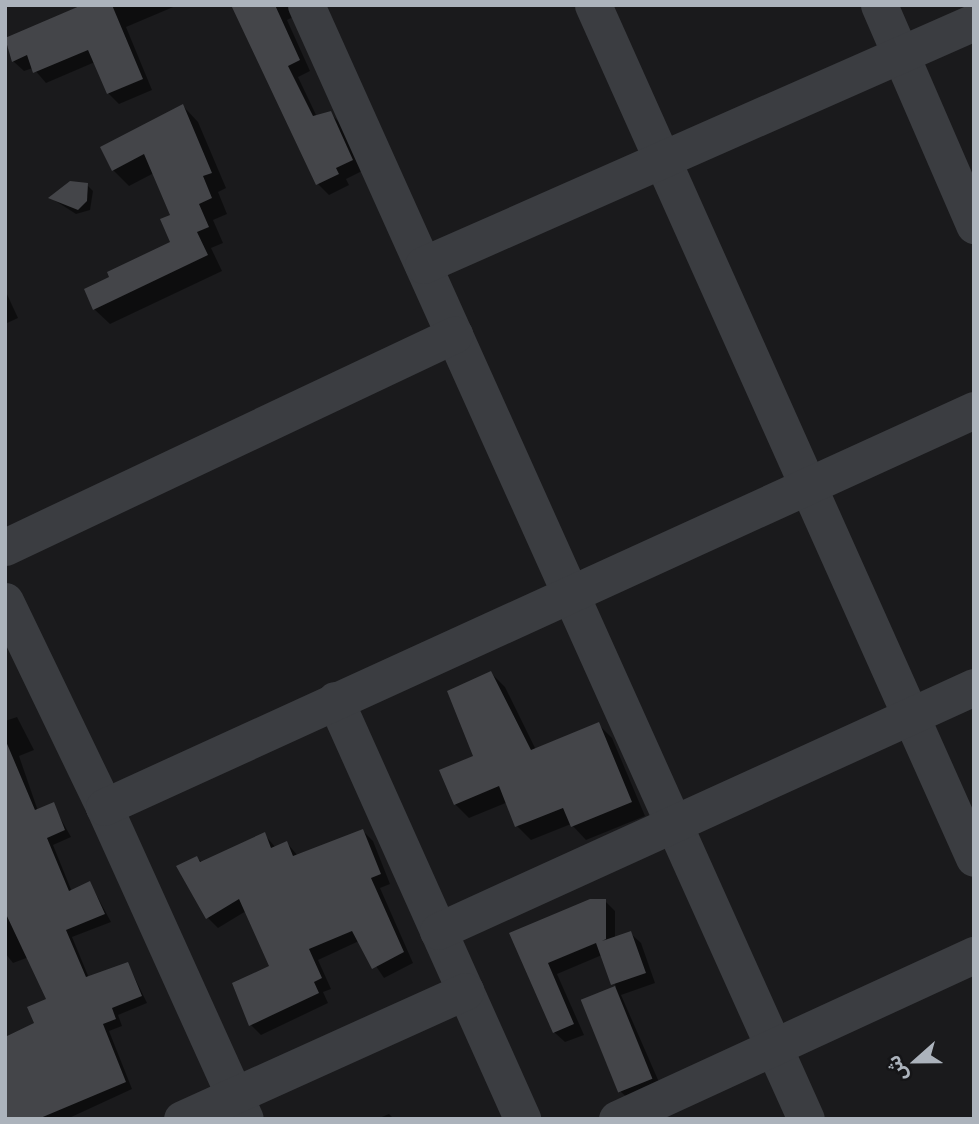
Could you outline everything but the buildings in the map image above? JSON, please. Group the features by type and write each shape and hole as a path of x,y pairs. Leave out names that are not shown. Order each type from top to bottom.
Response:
{"street":[{"path":"306,5 806,1119"},
{"path":"593,5 974,858"},
{"path":"879,5 974,225"},
{"path":"423,265 974,22"},
{"path":"5,547 454,335"},
{"path":"104,807 974,410"},
{"path":"5,601 104,807 240,1107"},
{"path":"438,931 974,687"},
{"path":"335,700 522,1119"},
{"path":"617,1119 974,956"},
{"path":"182,1119 240,1107 465,990"}]}
